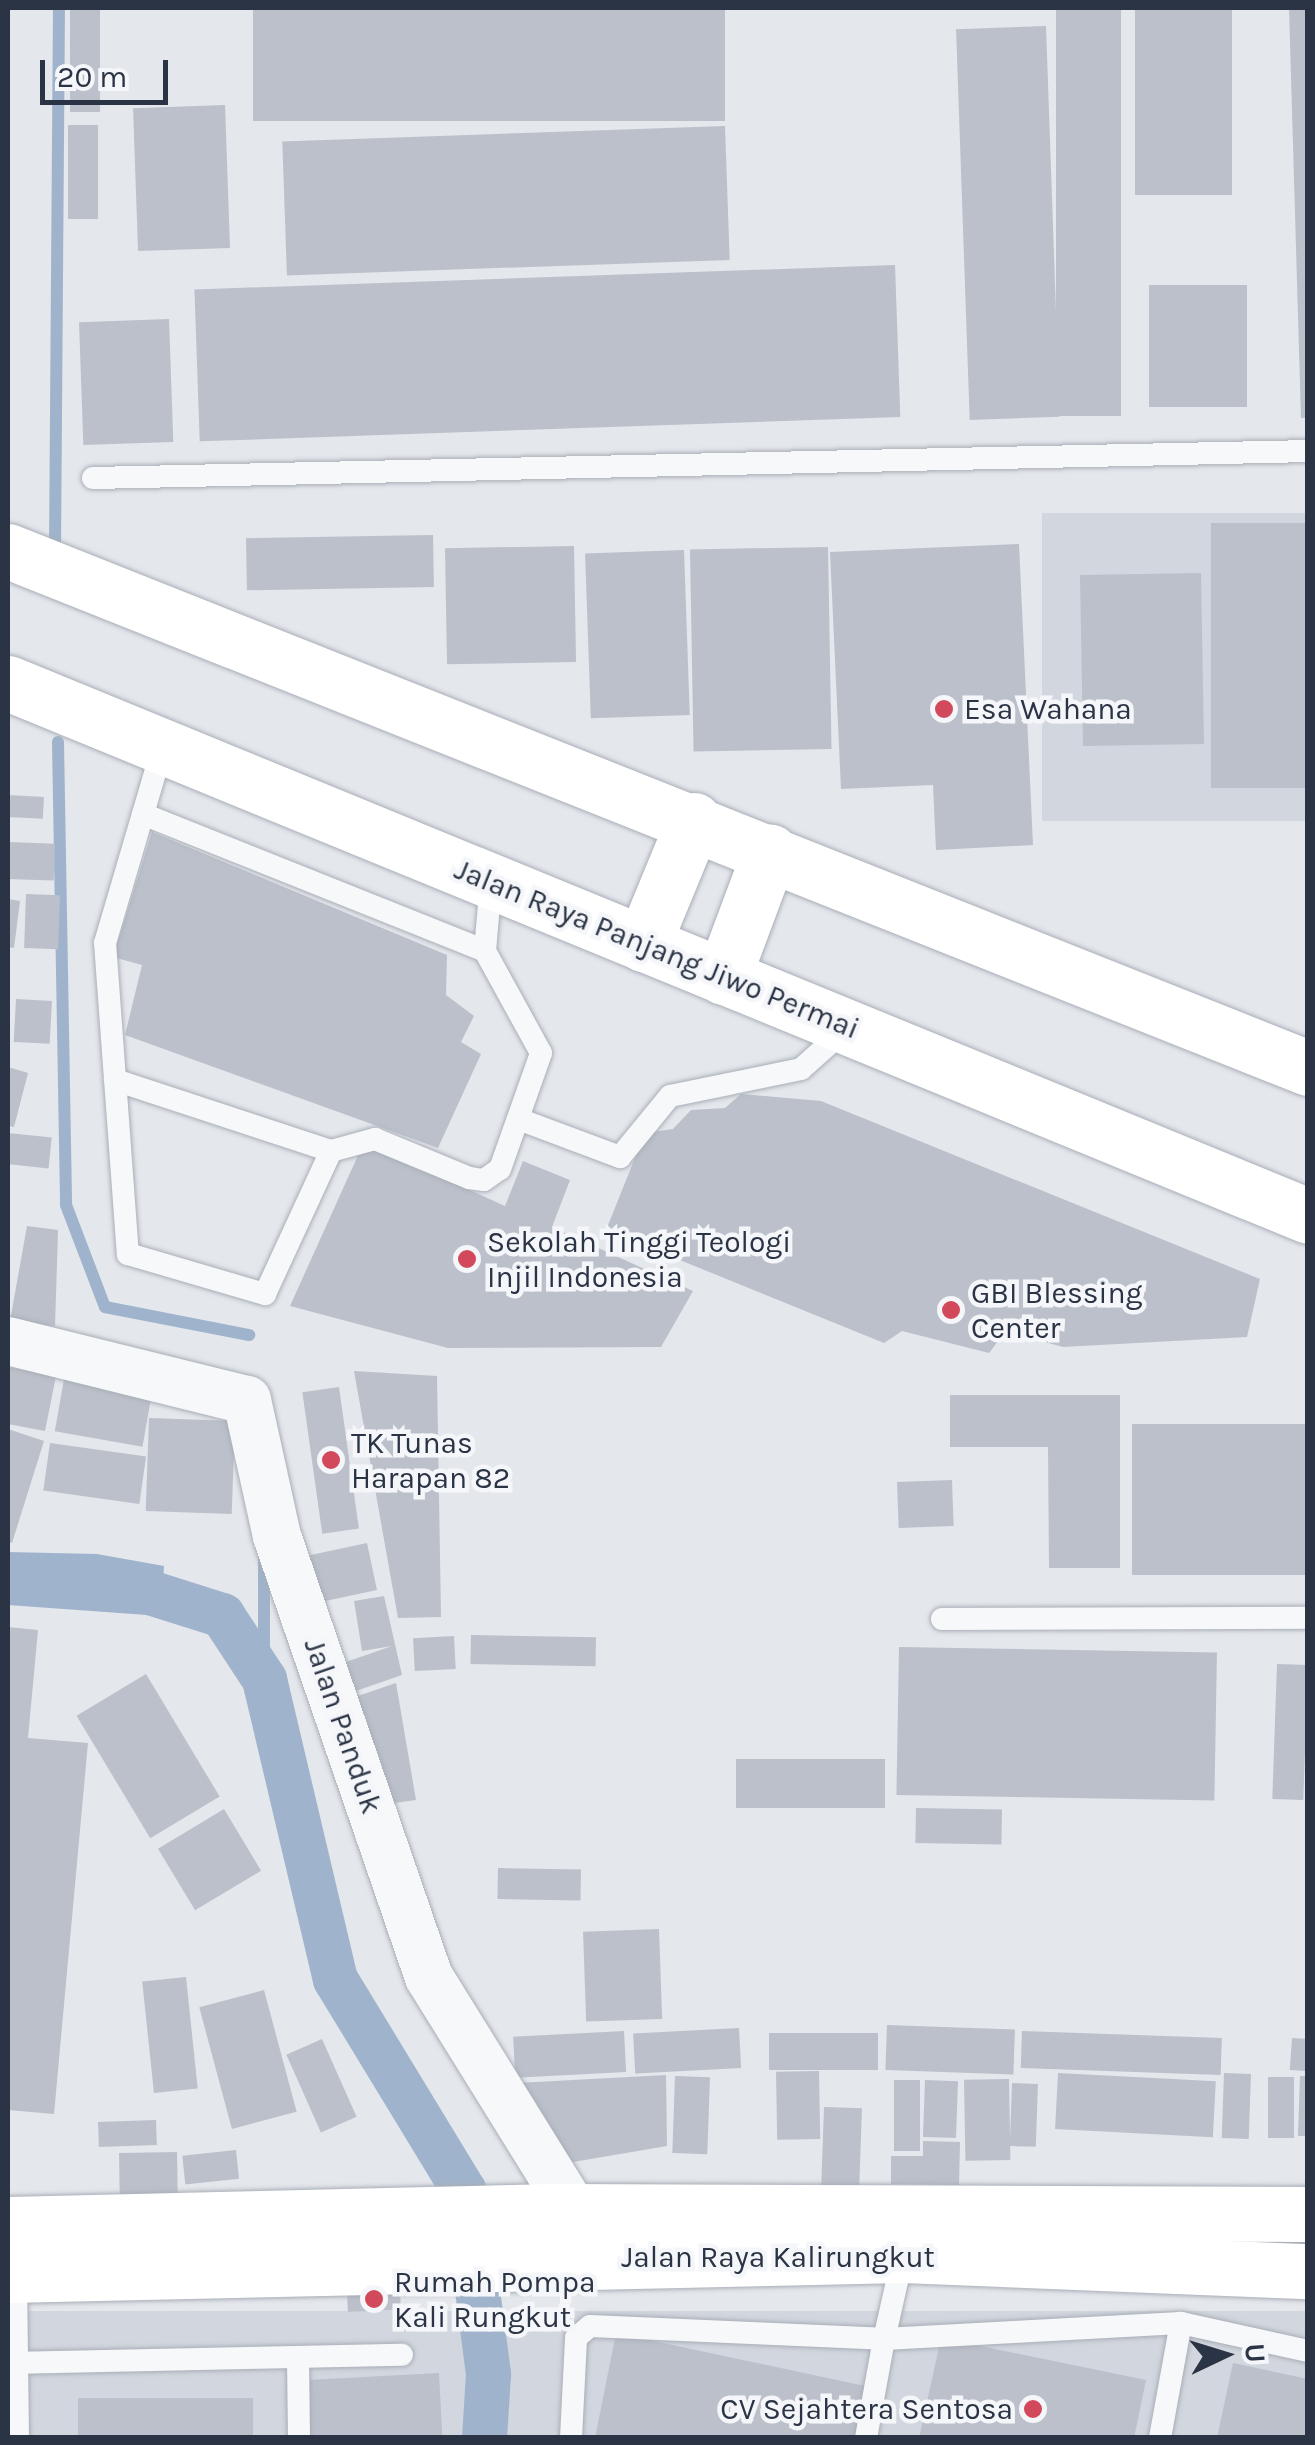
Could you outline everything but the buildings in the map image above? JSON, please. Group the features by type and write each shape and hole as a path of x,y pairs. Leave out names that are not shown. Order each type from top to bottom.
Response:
{"street":[{"path":"8,551 770,850 1308,1068"},
{"name":"Jalan Raya Panjang Jiwo Permai","path":"8,683 1308,1216"},
{"path":"644,944 694,820"},
{"path":"724,977 770,850"},
{"name":"Jalan Panduk","path":"8,1341 247,1400 277,1536 429,1976 566,2234"},
{"name":"Jalan Raya Kalirungkut","path":"10,2258 415,2213 566,2234 904,2256 1308,2271"},
{"name":"Jalan Raya Kalirungkut","path":"10,2258 413,2266 566,2234 1308,2214"}],"lane":[{"path":"93,478 1308,451"},
{"path":"163,746 104,943 128,1254 266,1294 331,1151"},
{"path":"143,814 486,951"},
{"path":"115,1080 331,1151 375,1139 484,1180 500,1169 521,1120 541,1052 486,951 490,881"},
{"path":"521,1120 620,1157 670,1096 801,1068 847,1028"},
{"path":"942,1620 1308,1618"},
{"path":"866,2438 904,2256"},
{"path":"10,2258 18,2438"},
{"path":"1160,2438 1182,2323"},
{"path":"571,2438 576,2338 590,2326 884,2340 1182,2323 1308,2351"},
{"path":"12,2362 402,2355"},
{"path":"298,2357 299,2438"}],"shaded area":[{"path":"1042,513 1307,513 1307,821 1042,821"},
{"path":"8,2311 1307,2311 1307,2437 8,2437"}],"water":[{"path":"8,1552 97,1554 164,1566 161,1616 8,1605"}],"waterway":[{"path":"55,550 59,8"},
{"path":"58,742 66,1205 105,1307 249,1335"},
{"path":"264,1558 264,1679"},
{"path":"8,1578 108,1579 222,1615 264,1679 335,1979 464,2191 488,2374 484,2438"}],"place":[{"name":"Esa Wahana","path":"944,709"},
{"name":"Sekolah Tinggi Teologi Injil Indonesia","path":"467,1259"},
{"name":"GBI Blessing Center","path":"951,1310"},
{"name":"TK Tunas Harapan 82","path":"331,1460"},
{"name":"Rumah Pompa Kali Rungkut","path":"374,2299"},
{"name":"CV Sejahtera Sentosa","path":"1033,2409"}]}
